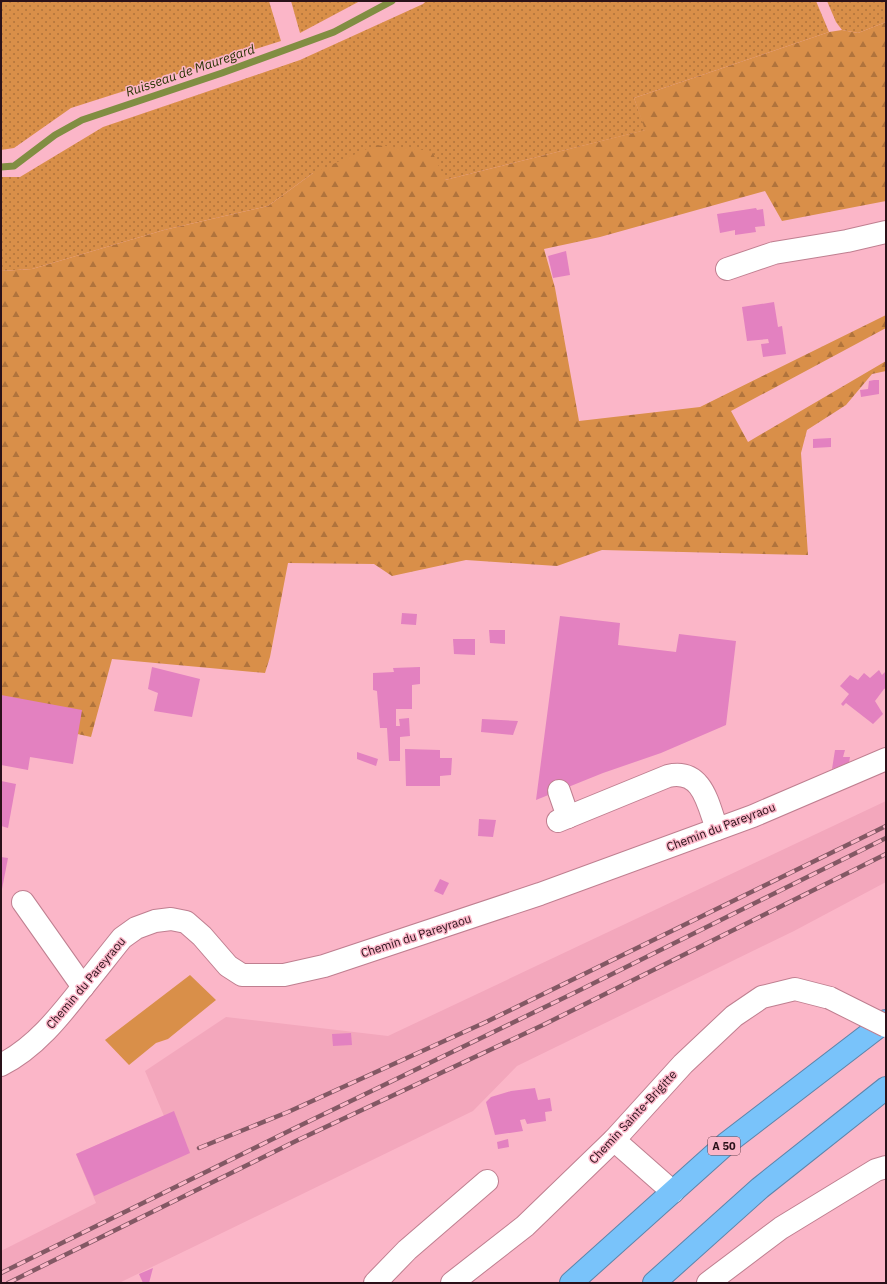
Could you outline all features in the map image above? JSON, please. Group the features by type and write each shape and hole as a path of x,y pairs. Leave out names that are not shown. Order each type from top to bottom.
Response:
{"highway":[{"name":"A 50","path":"571,1283 727,1143 886,1021"},
{"path":"654,1283 760,1188 886,1088"}],"street":[{"path":"727,269 774,253 847,241 886,232"},
{"name":"Chemin du Pareyraou","path":"1,1065 13,1059 36,1040 54,1022 122,938 136,928 155,921 171,919 186,922 202,936 228,966 242,975 284,975 324,966 540,894 753,816 886,759"},
{"path":"559,791 563,819 668,776 677,774 687,776 697,782 702,790 717,829"},
{"path":"23,902 83,986"},
{"name":"Chemin Sainte-Brigitte","path":"452,1283 525,1226 614,1140 684,1064 734,1016 762,998 795,989 830,998 886,1026"},
{"path":"614,1140 673,1192"},
{"path":"708,1283 781,1228 876,1170 886,1167"},
{"path":"375,1283 407,1250 487,1181"}],"shaded area":[{"path":"886,801 886,882 794,931 517,1066 473,1111 119,1283 1,1283 1,1251 96,1203 76,1154 164,1116 145,1071 226,1017 388,1036"}],"green space":[{"path":"1,1 269,1 281,41 71,108 14,148 1,150"},
{"path":"291,1 360,1 300,33"},
{"path":"426,1 816,1 829,32 634,98 646,130 445,180 313,173 268,206 164,230 32,269 1,271 1,177 20,177 103,127 300,60 423,4"},
{"path":"827,1 886,1 886,22 858,33 842,30 836,22"},
{"path":"886,22 886,201 782,221 765,191 600,237 544,249 555,288 579,421 700,407 886,315 886,328 731,411 748,442 886,361 886,371 872,374 846,405 807,430 801,453 808,555 602,550 557,566 466,560 392,576 374,564 288,563 270,657 265,673 112,659 91,737 1,717 1,271 32,269 164,230 268,206 313,173 376,145 432,151 445,180 645,130 634,98 829,32 842,30 858,33"},
{"path":"190,975 216,1000 168,1039 156,1043 129,1065 105,1040"}],"building":[{"path":"756,208 757,210 763,209 765,226 755,227 756,232 735,235 735,230 720,233 717,214"},
{"path":"566,251 570,275 553,278 548,256"},
{"path":"774,302 778,327 782,326 786,354 763,357 761,344 769,343 768,339 747,341 742,307"},
{"path":"879,380 879,394 861,397 860,390 868,389 869,381"},
{"path":"831,438 831,447 813,448 813,439"},
{"path":"402,613 417,614 416,625 401,624"},
{"path":"560,616 620,623 618,645 676,652 679,634 736,641 726,725 661,753 603,773 536,800"},
{"path":"489,630 505,630 505,644 490,643"},
{"path":"453,639 475,639 475,655 454,654"},
{"path":"152,667 200,679 192,717 154,711 158,693 148,689"},
{"path":"420,667 420,684 412,685 412,709 396,709 396,726 400,726 399,719 409,718 410,736 400,737 400,761 389,761 387,728 380,728 377,691 373,690 373,673 394,672 393,668"},
{"path":"879,670 882,675 886,671 886,688 875,701 883,714 873,724 846,703 843,706 841,704 849,694 840,686 850,675 858,680 864,673 870,678"},
{"path":"1,695 82,710 73,764 30,757 28,770 1,765"},
{"path":"482,719 518,721 513,735 481,732"},
{"path":"405,749 440,750 440,758 452,758 451,775 440,776 440,786 406,786"},
{"path":"835,750 845,750 843,757 850,757 849,763 832,769"},
{"path":"357,752 378,759 376,766 357,759"},
{"path":"1,781 16,784 8,828 1,826"},
{"path":"479,819 496,820 493,837 478,836"},
{"path":"1,857 8,858 2,889 1,889"},
{"path":"440,879 449,883 443,895 434,891"},
{"path":"351,1033 352,1045 333,1046 332,1034"},
{"path":"535,1088 538,1100 550,1098 552,1111 545,1112 546,1121 527,1124 525,1119 520,1120 523,1131 495,1135 486,1102 491,1097 511,1091"},
{"path":"174,1111 190,1153 94,1196 76,1154"},
{"path":"508,1139 509,1147 498,1149 497,1142"},
{"path":"153,1268 149,1283 143,1283 139,1274"}],"waterway":[{"name":"Ruisseau de Mauregard","path":"1,167 14,166 55,135 82,120 222,73 334,32 392,1"}],"railway":[{"path":"199,1148 288,1112 486,1022 886,826"},
{"path":"1,1273 576,992 886,838"},
{"path":"8,1283 298,1140 543,1025 886,854"}]}
